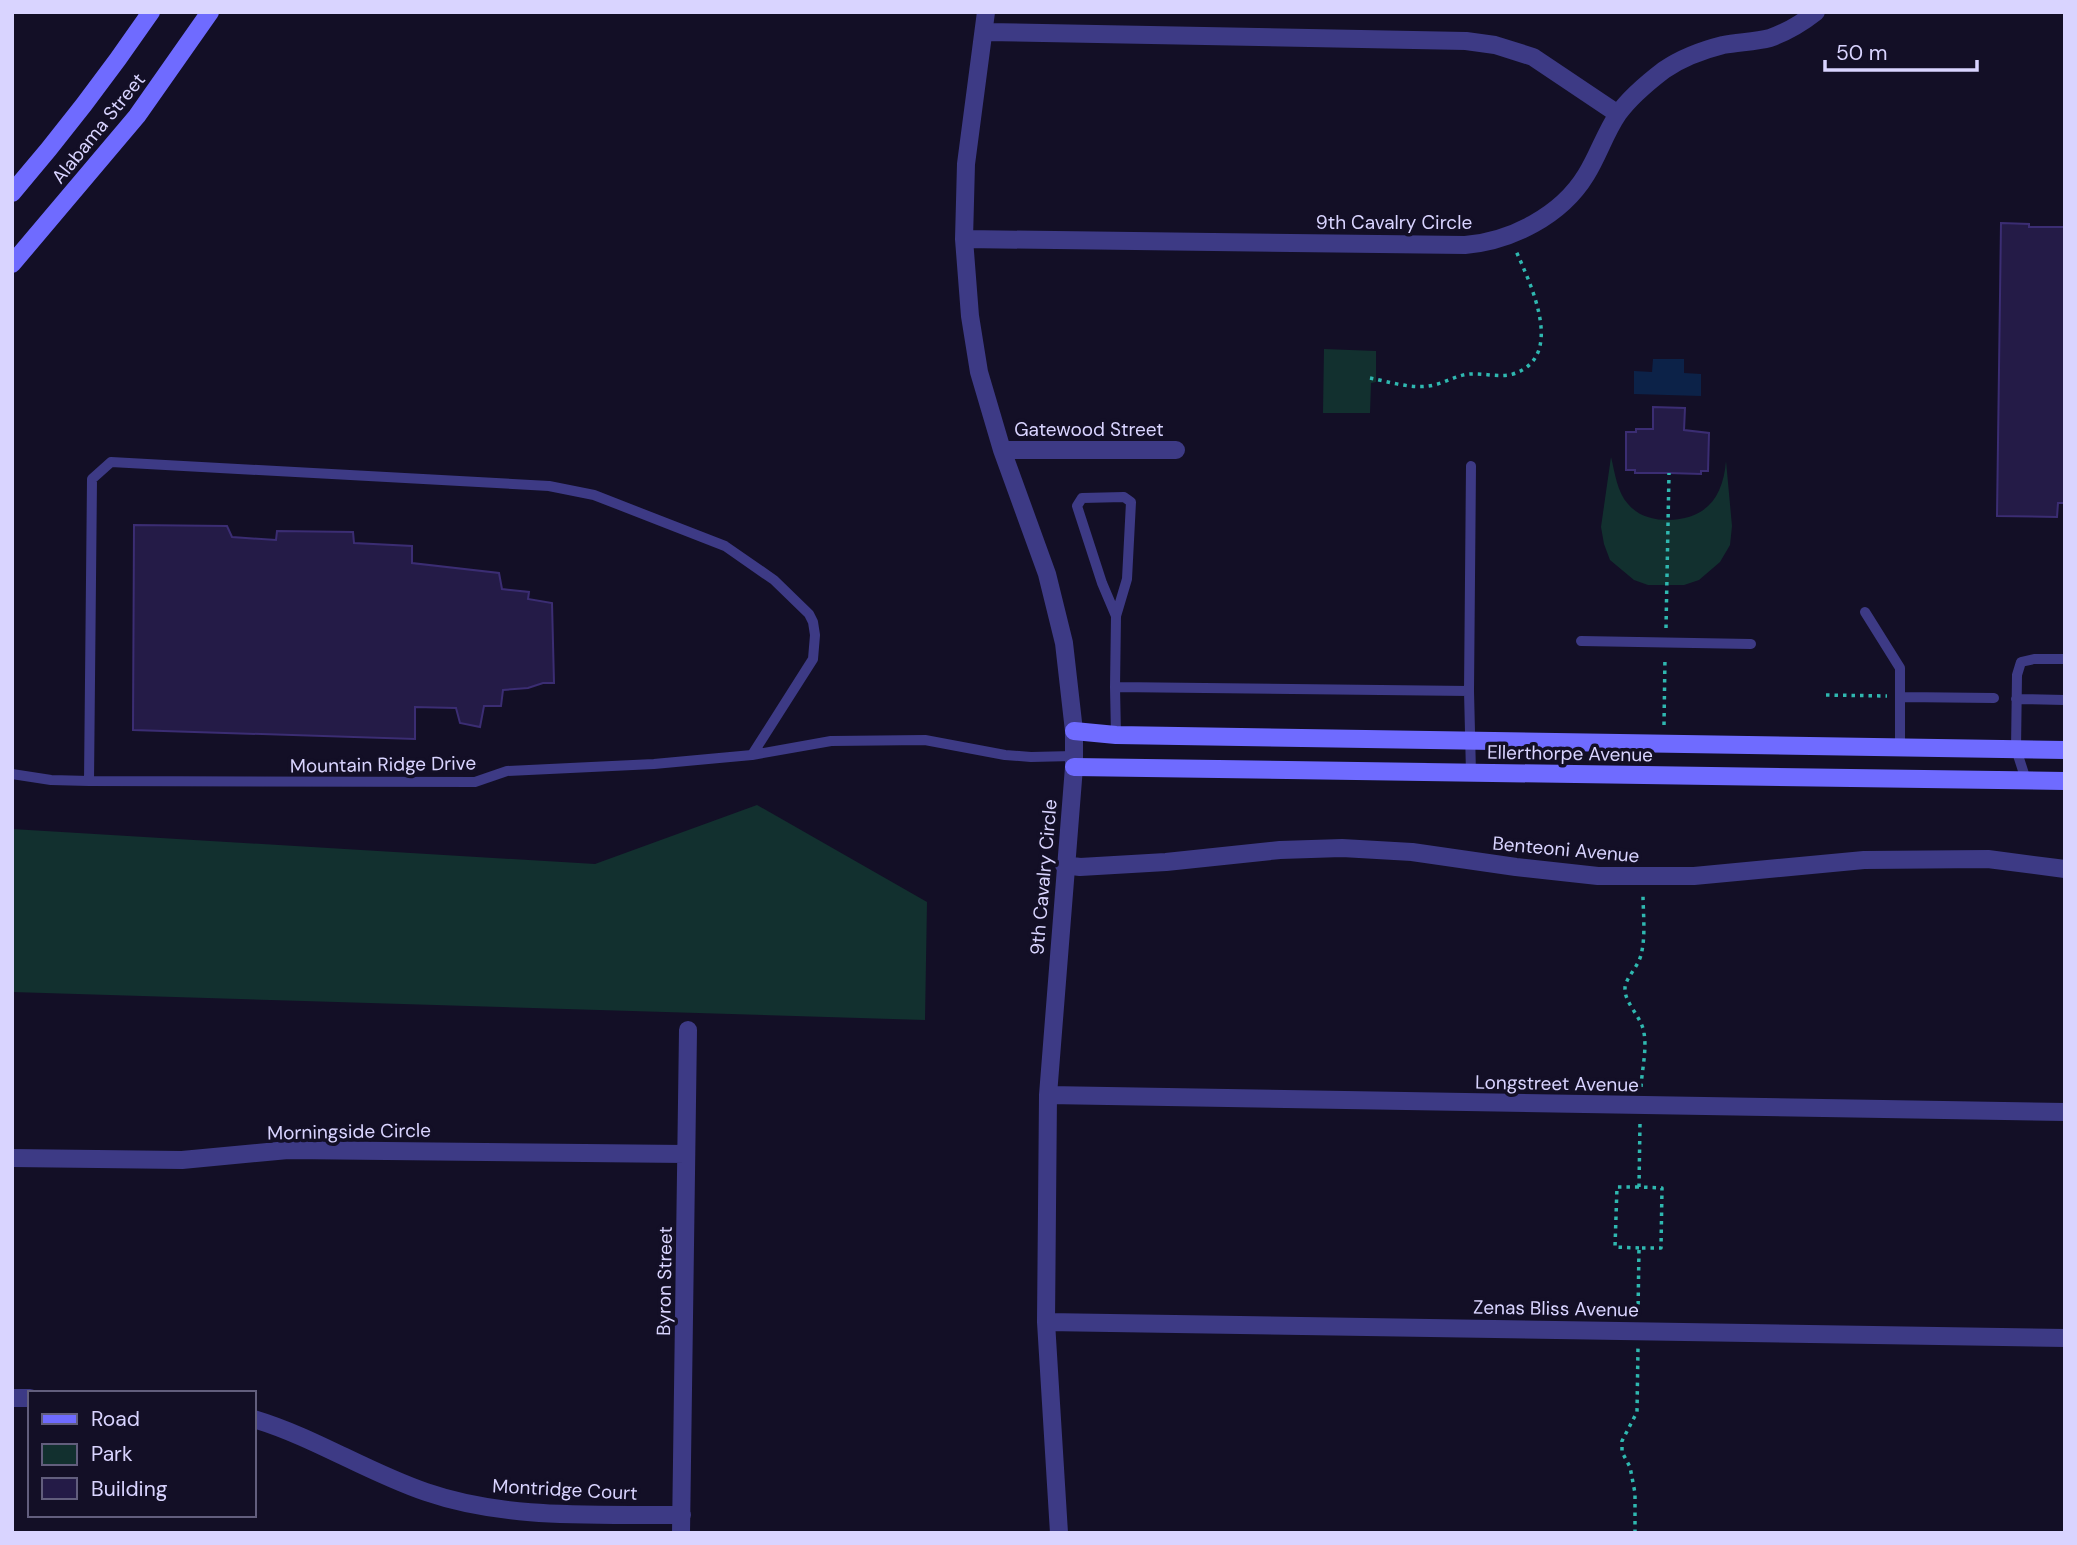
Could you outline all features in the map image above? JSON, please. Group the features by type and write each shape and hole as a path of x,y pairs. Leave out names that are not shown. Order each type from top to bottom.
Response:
{"street":[{"name":"Alabama Street","path":"12,193 113,68 152,12"},
{"name":"Alabama Street","path":"12,264 137,116 210,12"},
{"name":"9th Cavalry Circle","path":"986,12 966,164 964,239 970,316 979,372 1002,450 1047,574 1064,643 1074,731 1074,762 1048,1095 1046,1322 1059,1533"},
{"name":"9th Cavalry Circle","path":"964,239 1465,245 1486,243 1509,236 1541,220 1564,200 1585,177 1618,114 1637,91 1667,68 1693,55 1721,46 1769,38 1798,26 1816,12"},
{"path":"985,32 1495,45 1533,57 1618,114"},
{"name":"Gatewood Street","path":"1002,450 1176,450"},
{"name":"Ellerthorpe Avenue","path":"1074,731 1116,735 2065,750"},
{"name":"Ellerthorpe Avenue","path":"1074,762 1471,773 2065,781"},
{"name":"Benteoni Avenue","path":"1064,865 1080,867 1166,862 1280,850 1342,848 1412,852 1598,876 1694,876 1864,860 1988,859 2065,869"},
{"name":"Byron Street","path":"681,1524 688,1030"},
{"name":"Longstreet Avenue","path":"1048,1095 2065,1112"},
{"name":"Morningside Circle","path":"12,1158 182,1160 288,1150 686,1154"},
{"name":"Zenas Bliss Avenue","path":"1046,1322 2065,1338"},
{"name":"Montridge Court","path":"256,1420 426,1492 488,1508 681,1524"}],"lane":[{"path":"89,781 92,479 111,462 550,485 594,495 725,546 774,580 809,614 813,622 813,659 752,755"},
{"path":"1471,466 1471,773"},
{"path":"1116,616 1102,583 1077,506 1082,498 1124,497 1131,502 1127,579 1116,616 1116,735"},
{"path":"1865,612 1900,668 1900,748"},
{"path":"1581,641 1751,644"},
{"path":"2026,780 2016,749 2017,675 2021,663 2034,659 2065,659"},
{"path":"1115,687 1469,691"},
{"path":"1901,697 1994,698"},
{"path":"2016,699 2065,700"},
{"name":"Mountain Ridge Drive","path":"12,774 51,780 89,781 475,782 507,771 654,764 752,755 831,741 925,740 1005,755 1074,762"}],"path":[{"path":"1370,379 1420,387 1436,385 1469,374 1512,375 1531,366 1542,346 1540,323 1533,291 1515,249"},
{"path":"1664,725 1668,473"},
{"path":"1826,695 1901,697"},
{"path":"1639,1186 1644,1030 1626,997 1625,987 1627,979 1637,968 1642,951 1643,877"},
{"path":"1617,1187 1662,1188 1661,1248 1639,1248 1615,1247 1617,1187"},
{"path":"1635,1533 1635,1493 1630,1467 1622,1452 1622,1441 1637,1412 1639,1248"}],"green space":[{"path":"1324,349 1376,351 1376,382 1371,383 1370,413 1323,413"},
{"path":"1611,457 1619,488 1628,504 1636,512 1646,516 1668,520 1693,516 1710,504 1721,486 1726,461 1732,526 1730,545 1720,562 1699,580 1684,585 1648,585 1634,580 1610,560 1601,527"},
{"path":"757,805 927,902 925,1020 12,992 12,829 595,864"}],"water":[{"path":"1653,359 1684,359 1684,373 1701,374 1701,396 1634,394 1634,371 1652,372"}],"building":[{"path":"2001,223 2029,224 2029,227 2065,227 2065,503 2058,503 2057,517 1997,516"},
{"path":"1653,407 1685,408 1684,430 1709,433 1708,471 1701,471 1701,474 1635,473 1635,470 1626,470 1626,432 1653,429"},
{"path":"134,525 227,526 232,537 276,540 277,531 353,532 354,543 412,546 412,563 499,573 502,589 529,592 528,599 552,603 554,683 503,690 501,706 484,706 480,727 460,723 456,708 415,707 415,739 133,730"}]}
